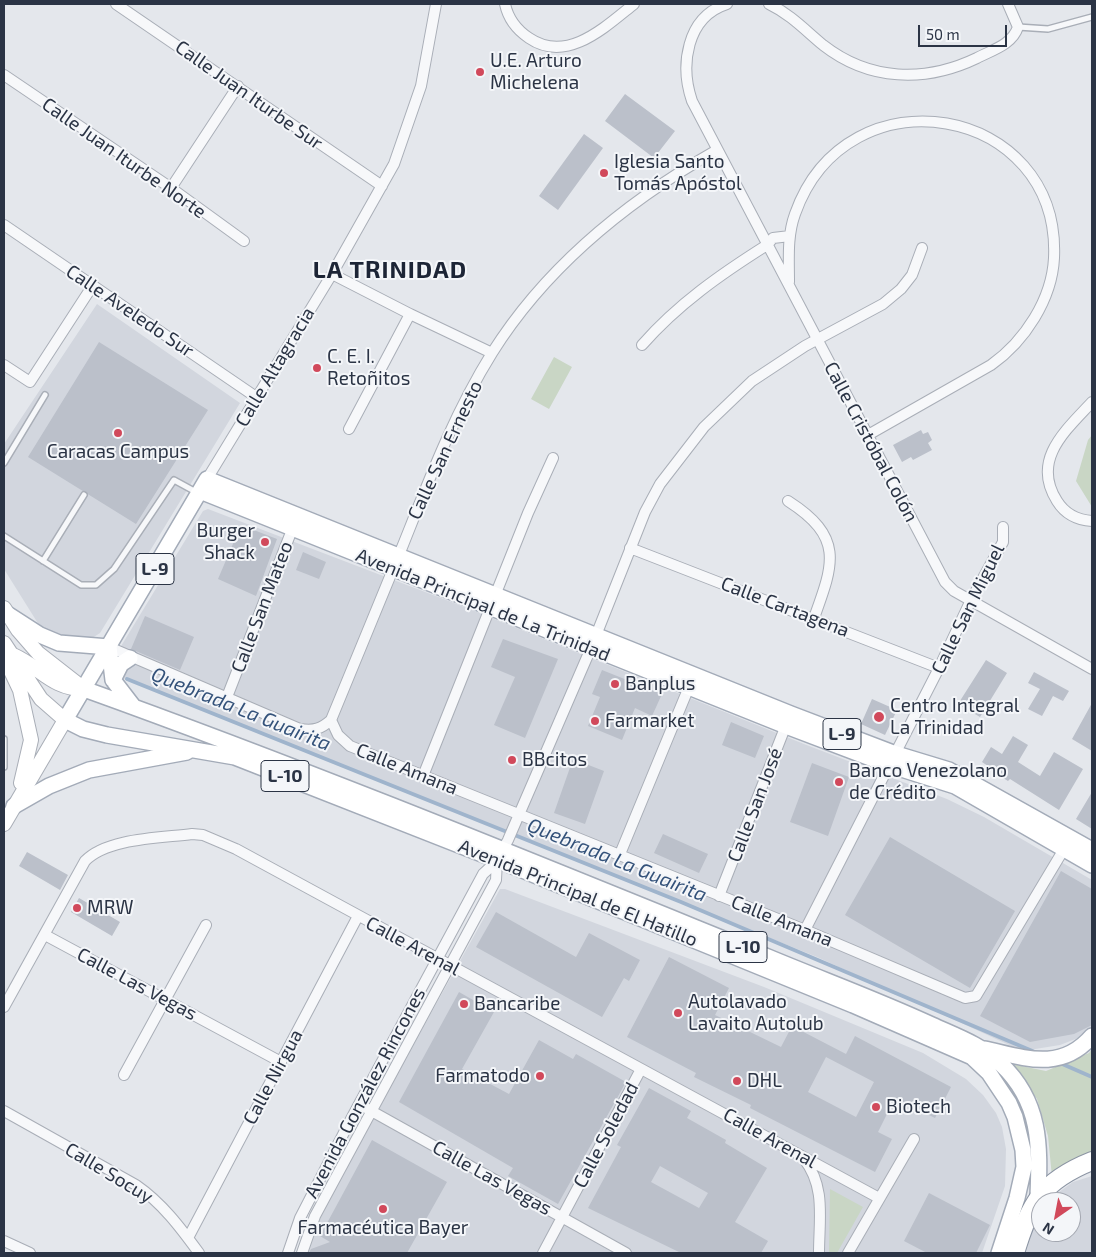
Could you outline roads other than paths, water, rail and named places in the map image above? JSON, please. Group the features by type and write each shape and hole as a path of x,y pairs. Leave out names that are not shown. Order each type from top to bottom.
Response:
{"highway":[{"path":"1043,1192 1065,1174 1092,1161"},
{"name":"L-10","path":"1015,1253 1022,1230 1031,1211"}],"main road":[{"name":"Avenida Principal de La Trinidad","path":"202,488 692,680 955,786 1092,865"},
{"name":"L-9","path":"65,720 202,488"},
{"name":"L-10","path":"6,612 40,635 59,643 109,647"},
{"name":"Avenida Principal de El Hatillo","path":"6,612 18,630 38,653 84,689 503,850 906,1013 982,1048 1002,1064 1031,1110 1036,1122 1040,1155 1038,1192"},
{"path":"109,647 114,680 134,708"},
{"path":"7,648 57,684 69,689 84,689"},
{"path":"7,648 10,668 20,690 31,740 28,759 14,806"},
{"name":"Avenida Principal de El Hatillo","path":"7,648 42,699 65,720 83,729 107,735 235,757 503,850 972,1057 989,1073 1009,1103 1015,1117 1023,1150 1024,1167 1017,1198 999,1253"},
{"path":"114,680 121,664 130,658"},
{"path":"4,824 65,720"},
{"name":"L-10","path":"14,806 49,786 89,770 196,750"},
{"name":"Avenida Principal de La Trinidad","path":"891,759 962,776 1092,850"},
{"path":"982,1048 1045,1061 1084,1045 1092,1036"}],"street":[{"name":"Calle Juan Iturbe Sur","path":"116,4 382,186"},
{"name":"Calle Altagracia","path":"202,488 332,274 394,164 415,107 426,63 436,4"},
{"path":"505,4 517,28 535,42 546,47 557,48 585,40 634,4"},
{"name":"Calle Cristóbal Colón","path":"727,4 706,18 693,35 685,56 688,88 717,150 945,582 954,591 1092,669"},
{"path":"769,4 786,13 824,45 850,63 879,72 908,76 938,72 973,59 1008,42 1015,35 1018,27 1008,4"},
{"name":"Calle Juan Iturbe Norte","path":"4,75 171,188 244,242"},
{"path":"171,188 238,86"},
{"path":"788,283 789,240 795,215 803,196 824,163 852,140 884,126 918,120 954,125 990,138 1005,149 1030,174 1046,204 1054,249 1052,281 1045,299 1027,329 1004,356 991,365 868,435"},
{"name":"Calle San Ernesto","path":"331,720 449,432 492,353 514,322 577,251 635,202 671,176 717,150"},
{"name":"Calle Aveledo Sur","path":"4,225 256,397"},
{"path":"642,346 664,319 698,290 767,245 773,238 789,240"},
{"name":"Avenida González Rincones","path":"302,1253 310,1226 370,1110 496,880 503,850 593,642 645,512 660,484 704,427 752,381 817,339 883,304 901,289 912,275 922,248"},
{"path":"332,274 492,353"},
{"path":"4,365 30,382 93,285"},
{"path":"349,429 410,314"},
{"path":"1092,402 1057,443 1046,469 1049,486 1065,511 1080,519 1092,521"},
{"path":"423,776 528,513 553,458"},
{"path":"788,500 816,522 829,545 831,558 829,572 814,618"},
{"name":"Calle San Mateo","path":"227,697 295,523"},
{"name":"Calle San Miguel","path":"805,930 939,668 971,600 1003,542 1003,527"},
{"name":"Calle Cartagena","path":"630,548 939,668"},
{"path":"109,647 130,658 300,729 321,728 331,720"},
{"path":"620,854 692,680"},
{"name":"Calle Amana","path":"331,720 338,735 350,746 620,854 965,998 976,996 1064,849"},
{"name":"Calle San José","path":"719,896 788,720"},
{"name":"Calle Arenal","path":"4,1007 85,861 93,853 110,846 192,834 203,835 236,849 878,1198"},
{"name":"Avenida González Rincones","path":"288,1253 300,1218 359,1104 483,874 503,850"},
{"name":"Calle Nirgua","path":"188,1238 358,916"},
{"path":"124,1075 206,925"},
{"name":"Calle Las Vegas","path":"45,935 281,1062"},
{"name":"Calle Soledad","path":"543,1253 641,1069"},
{"name":"Calle Las Vegas","path":"359,1104 626,1253"},
{"name":"Calle Socuy","path":"4,1111 136,1185 164,1208 199,1253"},
{"path":"848,1253 878,1198 914,1139"},
{"path":"801,1155 816,1176 819,1187 819,1253"},
{"path":"4,1241 30,1253"}],"lane":[{"path":"1018,27 1048,29 1092,17"},
{"path":"4,464 45,395"},
{"path":"4,536 81,585 96,585 114,569 174,480 202,488"},
{"path":"43,561 84,494"},
{"path":"4,739 4,767"}],"waterway":[{"name":"Quebrada La Guairita","path":"127,679 681,902 1037,1053"},
{"name":"Quebrada La Guairita","path":"1060,1063 1092,1077"}],"place":[{"name":"U.E. Arturo Michelena","path":"480,72"},
{"name":"Iglesia Santo Tomás Apóstol","path":"604,173"},
{"name":"C. E. I. Retoñitos","path":"317,368"},
{"name":"Caracas Campus","path":"118,433"},
{"name":"Burger Shack","path":"265,542"},
{"name":"Banplus","path":"615,684"},
{"name":"Centro Integral La Trinidad","path":"879,717"},
{"name":"Farmarket","path":"595,721"},
{"name":"BBcitos","path":"512,760"},
{"name":"Banco Venezolano de Crédito","path":"839,782"},
{"name":"MRW","path":"77,908"},
{"name":"Bancaribe","path":"464,1004"},
{"name":"Autolavado Lavaito Autolub","path":"678,1013"},
{"name":"Farmatodo","path":"540,1076"},
{"name":"DHL","path":"737,1081"},
{"name":"Biotech","path":"876,1107"},
{"name":"Farmacéutica Bayer","path":"383,1209"}],"district":[{"name":"LA TRINIDAD","path":"390,270"}]}
